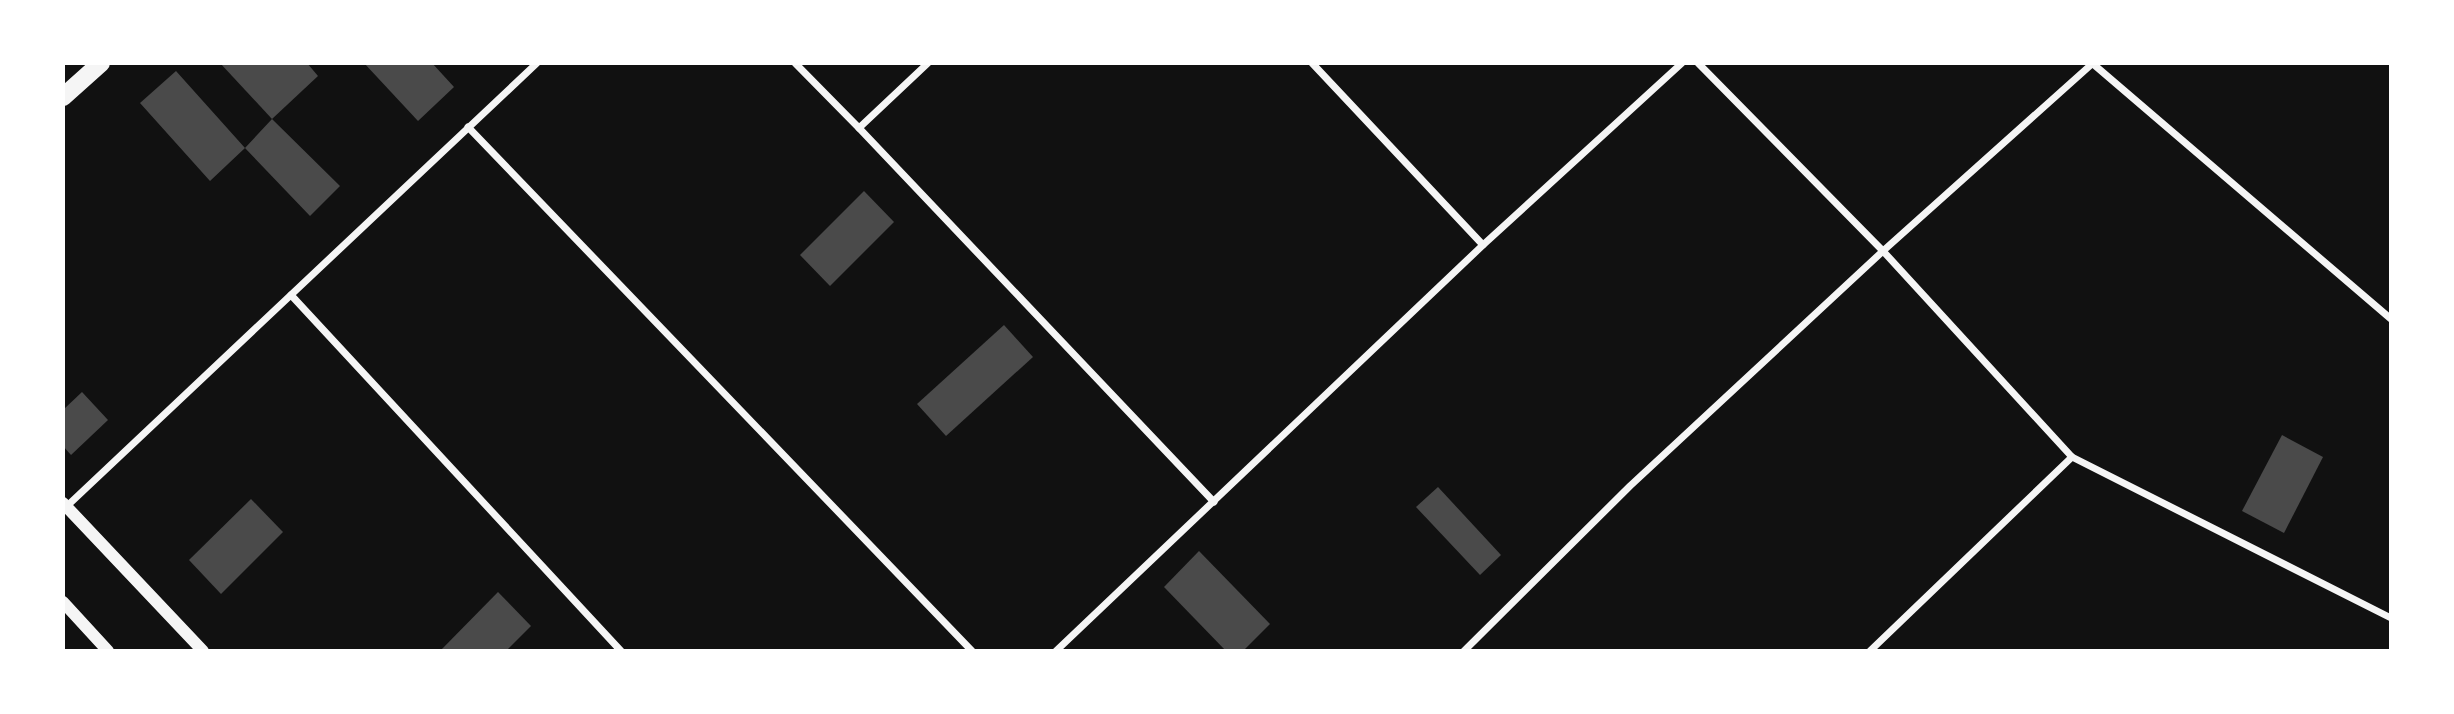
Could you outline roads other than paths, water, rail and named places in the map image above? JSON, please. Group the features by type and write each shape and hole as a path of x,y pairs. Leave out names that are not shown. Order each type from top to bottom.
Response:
{"main road":[{"path":"63,97 101,63"}],"street":[{"path":"203,651 64,507 537,63"},
{"path":"794,63 1214,502"},
{"path":"859,128 928,63"},
{"path":"1312,63 1483,245"},
{"path":"1056,651 1483,245 1682,63"},
{"path":"1698,63 1883,251 2072,457 2391,618"},
{"path":"1465,651 1630,486 1883,251 2093,63 2391,319"},
{"path":"468,127 972,651"},
{"path":"291,295 621,651"},
{"path":"1870,651 2072,457"},
{"path":"63,602 108,651"}]}
